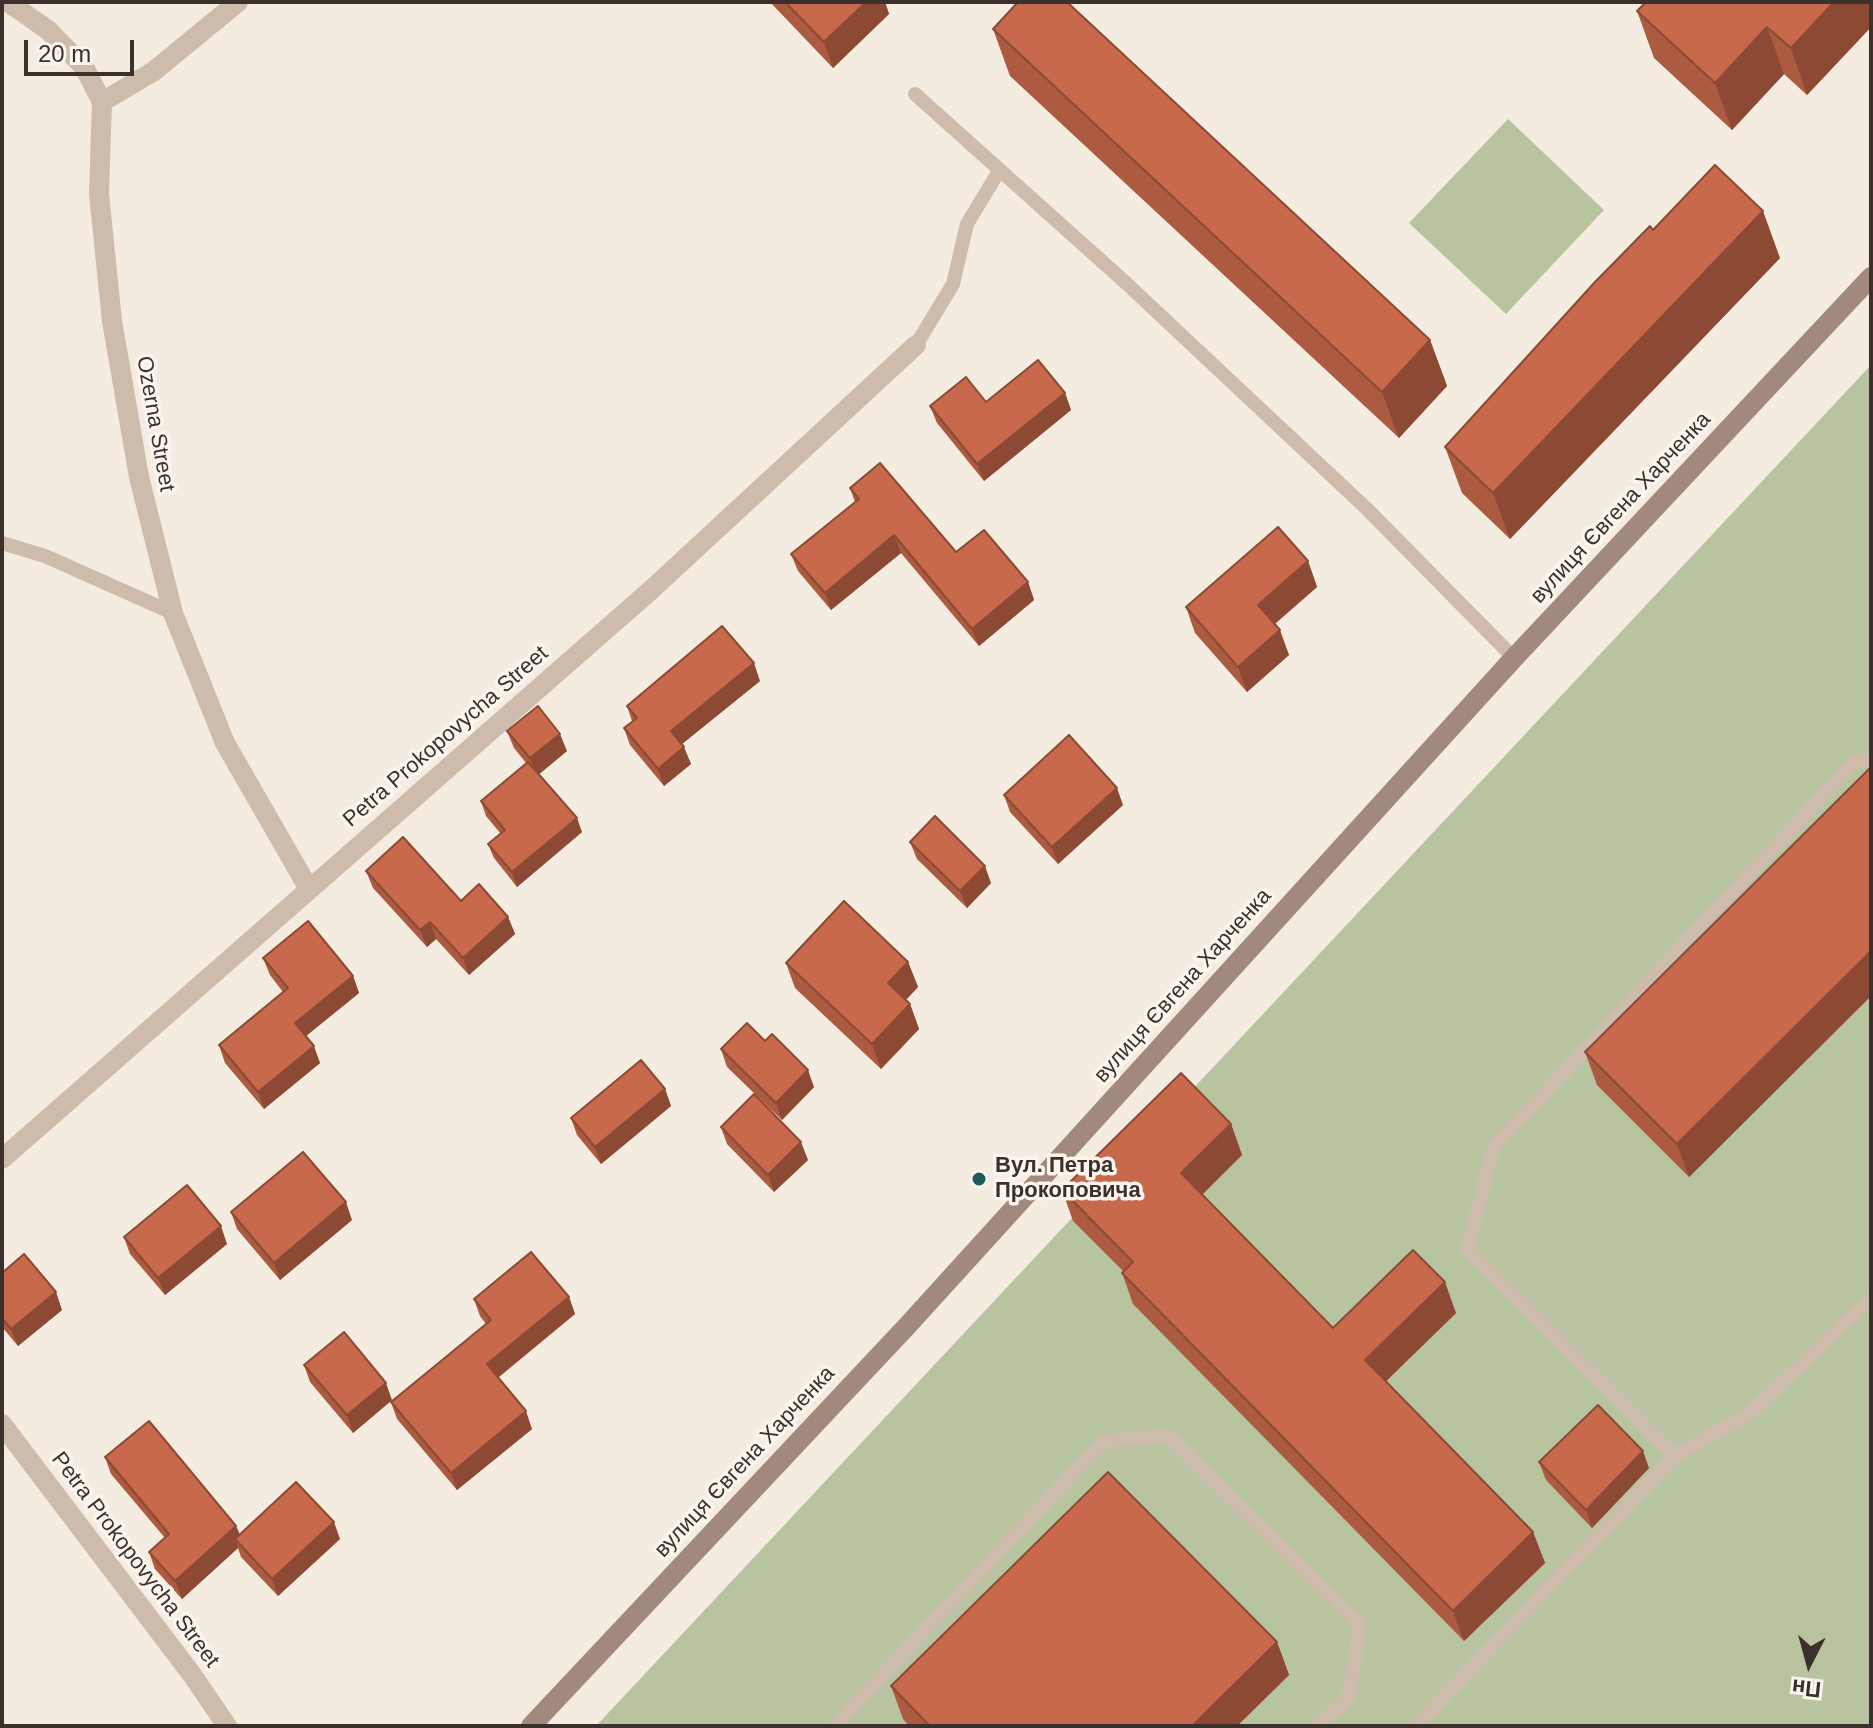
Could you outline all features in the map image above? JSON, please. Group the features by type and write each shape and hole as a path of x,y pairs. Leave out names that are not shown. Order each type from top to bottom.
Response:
{"main road":[{"name":"вулиця Євгена Харченка","path":"531,1726 908,1325 1514,658 1871,277"}],"street":[{"path":"8,2 48,30 84,67 102,102 154,71 238,2"},
{"name":"Ozerna Street","path":"102,102 99,194 112,321 139,477 173,613 225,743 309,889"},
{"name":"Petra Prokopovycha Street","path":"2,1159 639,601 916,345"},
{"name":"Petra Prokopovycha Street","path":"2,1424 193,1676 227,1726"}],"lane":[{"path":"915,94 1126,283 1367,509 1514,658"},
{"path":"916,345 953,284 967,224 999,171"},
{"path":"2,543 45,556 173,613"},
{"path":"1675,1456 1467,1249 1494,1147 1856,760 1871,760"},
{"path":"1416,1726 1675,1456 1751,1412 1871,1298"},
{"path":"834,1726 1104,1441 1168,1436 1360,1624 1349,1697 1318,1726"}],"green space":[{"path":"1508,119 1604,210 1506,314 1409,223"},
{"path":"1871,365 1871,1726 596,1726"}],"building":[{"path":"785,2 866,2 824,42"},
{"path":"1018,2 1067,2 1430,340 1382,392 993,29"},
{"path":"1646,2 1834,2 1791,48 1767,27 1715,83 1637,11"},
{"path":"1715,165 1763,211 1493,493 1445,447 1595,282 1650,226 1653,230"},
{"path":"1038,360 1065,393 977,464 930,406 966,377 986,402"},
{"path":"880,463 956,552 984,530 1028,582 972,629 894,535 825,593 791,554 859,499 850,488"},
{"path":"1278,527 1308,561 1258,605 1280,630 1238,667 1186,607"},
{"path":"722,626 754,663 671,731 684,747 658,769 624,728 637,718 627,706"},
{"path":"538,706 560,734 530,758 507,731"},
{"path":"1069,735 1117,788 1052,847 1004,795"},
{"path":"528,762 577,818 512,872 488,844 505,830 481,801"},
{"path":"1871,767 1871,951 1677,1144 1585,1052"},
{"path":"935,816 985,866 960,891 910,842"},
{"path":"403,837 461,901 479,884 508,917 463,958 430,922 420,930 366,871"},
{"path":"844,901 908,962 888,983 910,1004 872,1044 786,963"},
{"path":"308,921 353,976 295,1023 314,1046 258,1092 219,1045 288,988 263,958"},
{"path":"747,1023 765,1041 772,1034 808,1070 776,1103 721,1049"},
{"path":"641,1060 665,1089 595,1147 571,1118"},
{"path":"1181,1073 1231,1124 1181,1173 1333,1328 1413,1250 1445,1282 1365,1360 1533,1532 1453,1611 1122,1273 1133,1262 1062,1190"},
{"path":"754,1094 801,1142 768,1175 721,1127"},
{"path":"303,1152 346,1202 274,1263 231,1212"},
{"path":"187,1185 221,1226 158,1278 124,1237"},
{"path":"531,1252 569,1297 487,1364 526,1411 451,1473 391,1402 491,1320 474,1299"},
{"path":"24,1254 56,1292 11,1329 2,1318 2,1273"},
{"path":"344,1332 386,1383 347,1415 304,1365"},
{"path":"1598,1405 1643,1451 1586,1510 1539,1462"},
{"path":"149,1421 236,1526 175,1581 149,1552 169,1534 105,1457"},
{"path":"1108,1472 1277,1642 1192,1726 930,1726 891,1686"},
{"path":"296,1482 334,1522 272,1579 235,1539"}],"place":[{"name":"Вул. Петра Прокоповича","path":"979,1179"}]}
